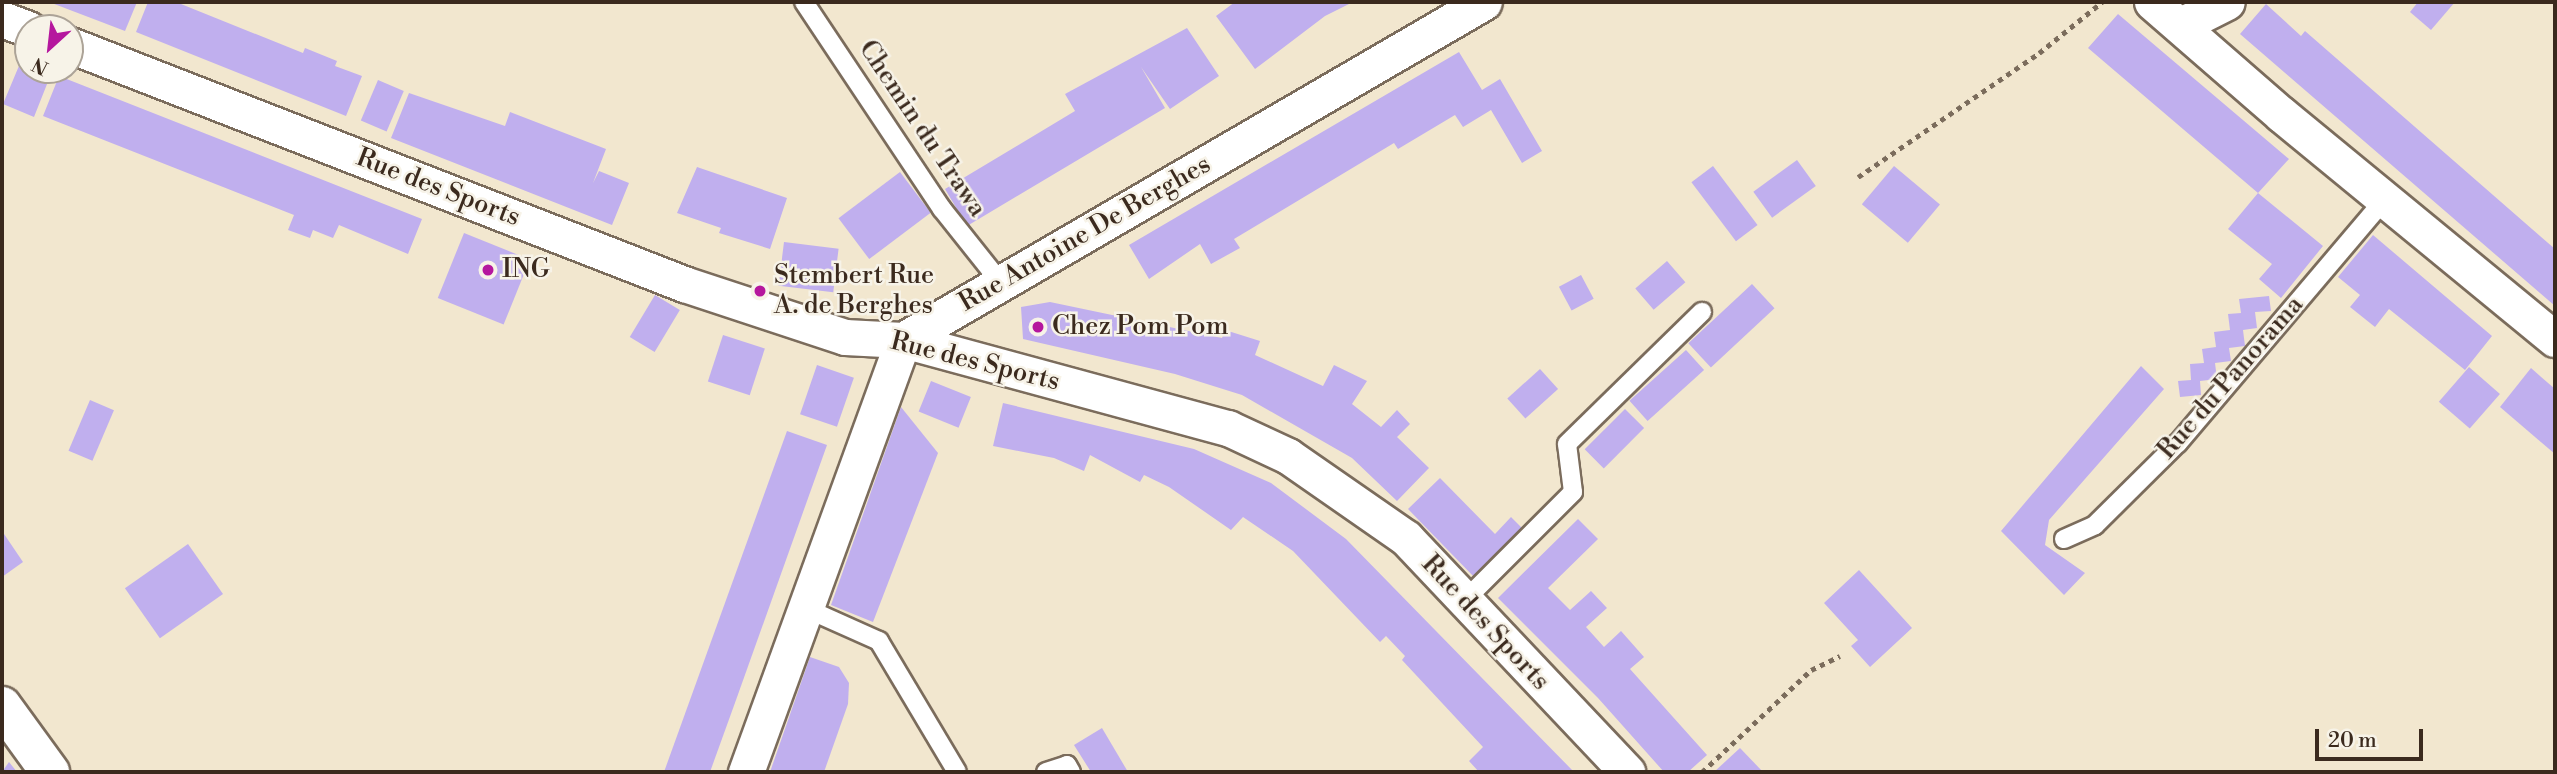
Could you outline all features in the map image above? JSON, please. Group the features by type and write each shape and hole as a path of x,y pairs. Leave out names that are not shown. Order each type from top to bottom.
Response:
{"street":[{"name":"Rue Antoine De Berghes","path":"903,340 1483,2"},
{"path":"2152,2 2384,200 2555,338"},
{"path":"2181,25 2227,2"},
{"name":"Rue des Sports","path":"84,50 684,284 845,337 903,340 1228,428 1288,456 1406,538 1627,772"},
{"path":"746,772 903,340"},
{"path":"2,706 50,772"}],"lane":[{"name":"Chemin du Trawa","path":"804,2 942,209 1002,283"},
{"name":"Rue du Panorama","path":"2064,539 2095,525 2178,443 2384,200"},
{"path":"1464,601 1573,492 1567,444 1702,312"},
{"path":"805,608 879,641 957,772"},
{"path":"1046,772 1067,765 1071,772"}],"path":[{"path":"1858,177 2039,53 2102,2"},
{"path":"1702,772 1811,670 1840,656"}],"building":[{"path":"49,2 137,2 125,31"},
{"path":"148,2 176,2 303,53 305,48 337,61 335,66 362,76 346,116 136,32"},
{"path":"1235,2 1353,2 1325,16 1255,69 1216,16"},
{"path":"2418,2 2455,2 2431,30 2410,12"},
{"path":"2266,4 2301,36 2305,31 2555,249 2555,306 2240,34"},
{"path":"2118,14 2289,159 2258,193 2088,48"},
{"path":"1187,28 1219,76 1170,109 1141,67 1165,108 967,226 945,189 1075,111 1065,94"},
{"path":"1459,52 1482,90 1500,79 1542,151 1522,163 1491,110 1463,127 1455,115 1398,149 1394,143 1234,239 1240,248 1211,264 1200,244 1149,279 1129,245"},
{"path":"14,78 14,84 47,84 34,117 3,104"},
{"path":"378,80 404,91 387,131 361,121"},
{"path":"56,84 79,84 422,219 408,254 339,225 333,238 313,230 310,238 288,230 294,215 43,116"},
{"path":"409,93 505,126 510,112 606,149 593,183 599,171 629,183 612,225 391,138"},
{"path":"1797,160 1816,186 1772,218 1753,192"},
{"path":"1713,166 1758,225 1736,241 1691,182"},
{"path":"1894,166 1940,205 1908,243 1862,204"},
{"path":"697,167 787,198 770,249 719,233 721,228 677,213"},
{"path":"900,172 931,213 869,259 839,218"},
{"path":"2258,193 2323,246 2281,298 2259,279 2272,264 2228,229"},
{"path":"464,233 530,260 504,324 438,298"},
{"path":"2373,235 2492,336 2465,370 2389,309 2375,327 2350,307 2360,295 2338,277"},
{"path":"784,242 839,249 833,292 779,286"},
{"path":"1667,261 1685,282 1654,310 1635,289"},
{"path":"1581,275 1594,299 1572,311 1559,287"},
{"path":"1752,284 1775,308 1711,367 1688,343"},
{"path":"655,295 680,310 655,352 630,337"},
{"path":"2269,296 2271,311 2255,312 2257,328 2243,330 2245,346 2229,348 2231,361 2215,363 2217,379 2200,381 2201,395 2180,397 2178,381 2191,380 2190,364 2204,363 2202,349 2216,347 2214,332 2230,330 2228,314 2241,313 2239,299"},
{"path":"1050,302 1222,338 1225,330 1260,341 1255,355 1323,386 1334,365 1367,381 1352,404 1381,427 1397,410 1410,424 1397,437 1429,468 1397,501 1352,458 1242,395 1175,374 1023,339 1021,307"},
{"path":"723,335 765,349 750,395 708,382"},
{"path":"1686,350 1704,370 1648,421 1630,401"},
{"path":"817,365 854,378 837,427 800,414"},
{"path":"2141,366 2164,389 2049,520 2045,545 2085,573 2064,595 2001,531"},
{"path":"2469,367 2500,394 2470,429 2439,402"},
{"path":"2531,368 2555,389 2555,454 2500,407"},
{"path":"1540,369 1558,389 1525,419 1507,398"},
{"path":"931,381 971,397 959,428 919,412"},
{"path":"90,400 114,410 92,461 69,451"},
{"path":"1003,403 1194,449 1271,483 1346,539 1574,772 1479,772 1469,761 1483,747 1402,660 1405,656 1386,636 1380,642 1293,551 1243,517 1231,530 1169,487 1144,475 1140,482 1090,455 1084,471 1054,458 993,446"},
{"path":"901,407 938,453 873,622 831,605"},
{"path":"1625,409 1644,428 1604,468 1585,449"},
{"path":"787,431 827,445 736,700 710,772 664,772"},
{"path":"1440,478 1495,534 1511,517 1523,529 1475,578 1408,509"},
{"path":"1578,519 1598,539 1548,588 1570,610 1591,591 1607,608 1586,627 1604,647 1621,631 1644,657 1630,669 1707,755 1688,772 1664,772 1598,698 1498,598"},
{"path":"2,531 23,562 2,577"},
{"path":"188,544 223,594 160,638 125,588"},
{"path":"1859,570 1912,628 1870,667 1851,646 1858,640 1824,603"},
{"path":"810,657 839,667 849,683 848,704 824,772 770,772"},
{"path":"1102,728 1128,772 1091,772 1074,745"},
{"path":"1740,748 1763,772 1714,772"},
{"path":"9,762 17,772 2,772"}],"place":[{"name":"ING","path":"488,270"},
{"name":"Stembert Rue A. de Berghes","path":"760,291"},
{"name":"Chez Pom Pom","path":"1038,327"}]}
